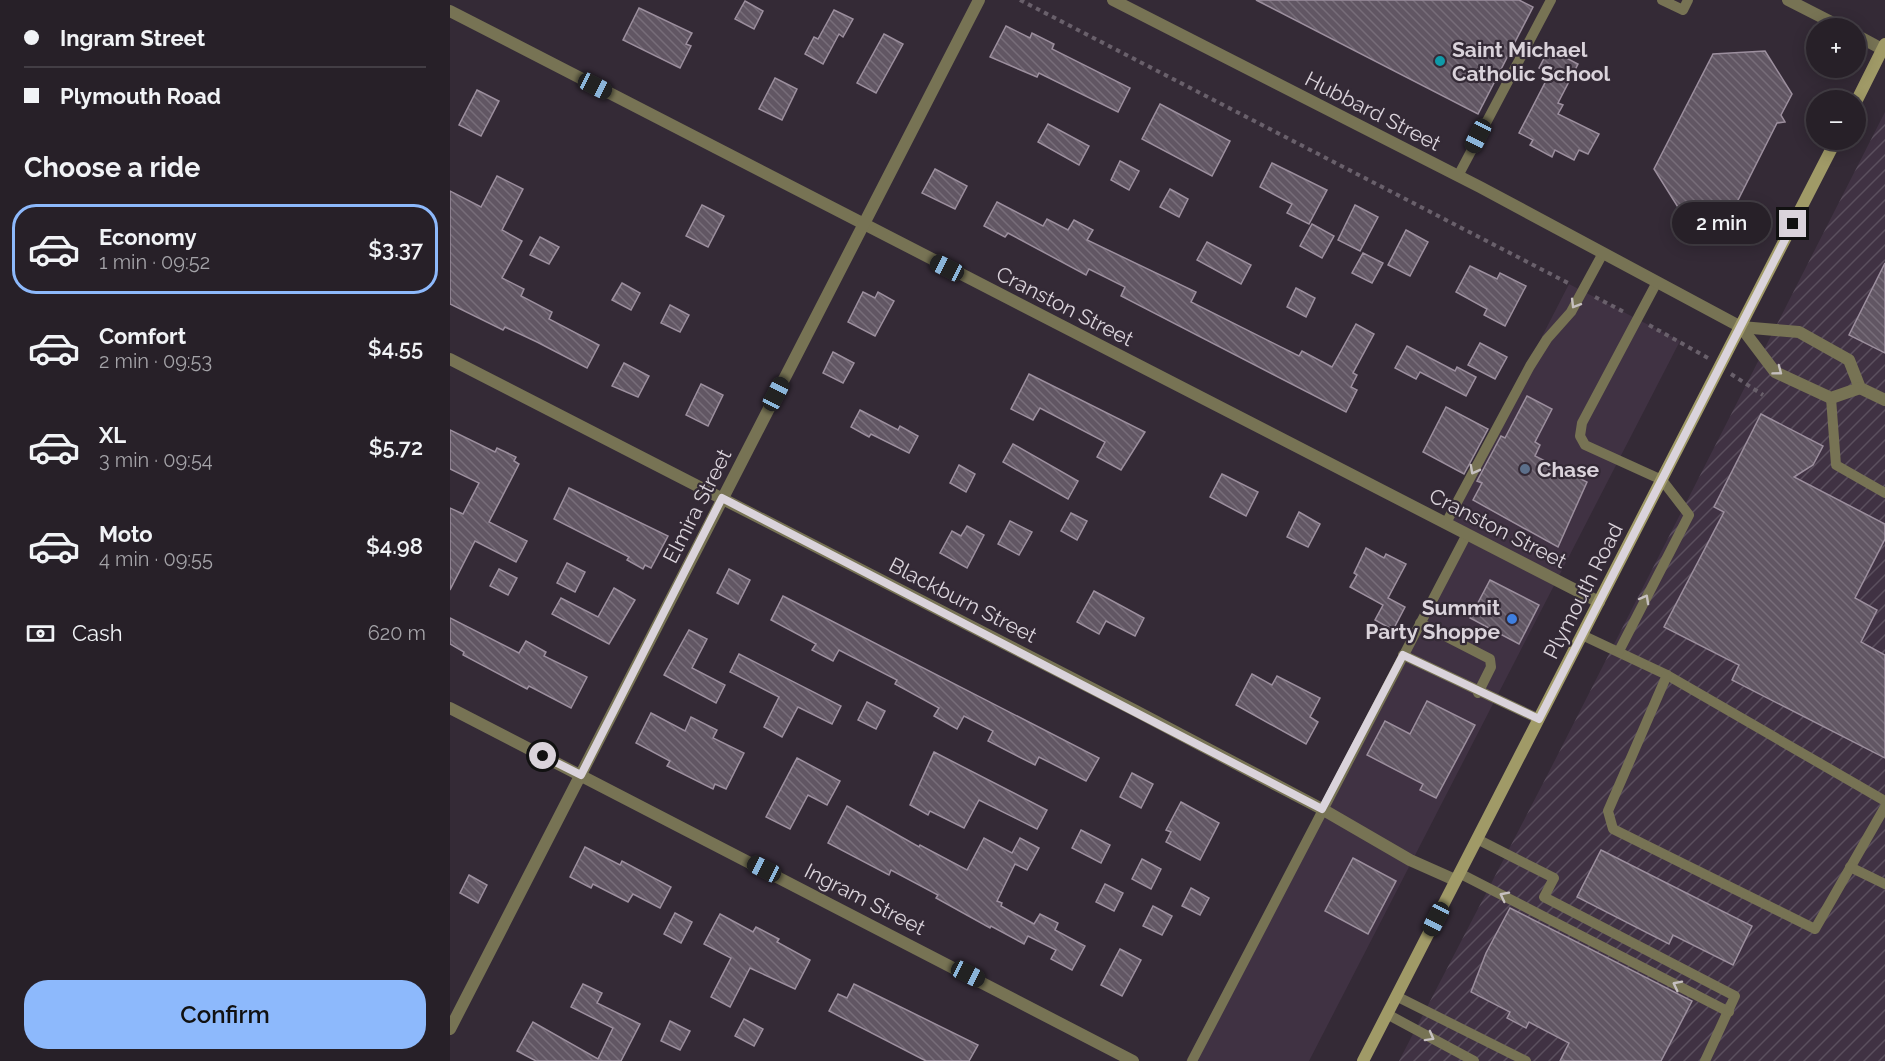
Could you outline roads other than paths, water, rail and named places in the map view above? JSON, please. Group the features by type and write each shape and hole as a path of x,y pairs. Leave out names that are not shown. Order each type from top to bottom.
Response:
{"main road":[{"path":"1862,90 1884,46"},
{"name":"Plymouth Road","path":"1363,1061 1831,150"}],"street":[{"name":"Elmira Street","path":"450,1029 979,0"},
{"name":"Hubbard Street","path":"1113,0 1458,176 1741,327"},
{"path":"1788,0 1823,18"},
{"name":"Cranston Street","path":"450,11 1599,602"},
{"path":"1866,39 1884,46"},
{"path":"1741,327 1775,372 1831,398 1860,388"},
{"path":"1741,327 1798,332 1849,360 1860,388 1885,400"},
{"name":"Blackburn Street","path":"450,359 1322,809 1410,860 1457,877"},
{"name":"Ingram Street","path":"450,708 1133,1061"}],"lane":[{"path":"1458,176 1551,0"},
{"path":"1662,0 1683,10 1688,0"},
{"path":"1446,523 1530,366 1547,339 1571,312 1603,253"},
{"path":"1619,651 1689,515 1662,480 1585,445 1580,436 1582,423 1657,282"},
{"path":"1831,398 1836,465 1885,493"},
{"path":"1192,1061 1467,534"},
{"path":"1420,623 1490,659 1491,667 1478,693"},
{"path":"1582,635 1667,675 1885,801"},
{"path":"1403,655 1478,693 1539,719"},
{"path":"1667,675 1608,811 1613,829 1815,930 1885,807"},
{"path":"1477,839 1554,878 1544,897 1736,996 1705,1061"},
{"path":"1850,867 1885,884"},
{"path":"1457,877 1729,1012"},
{"path":"1396,996 1526,1061"},
{"path":"1387,1014 1474,1061"}],"place":[{"name":"Saint Michael Catholic School","path":"1440,61"},
{"name":"Chase","path":"1525,469"},
{"name":"Summit Party Shoppe","path":"1512,619"}]}
